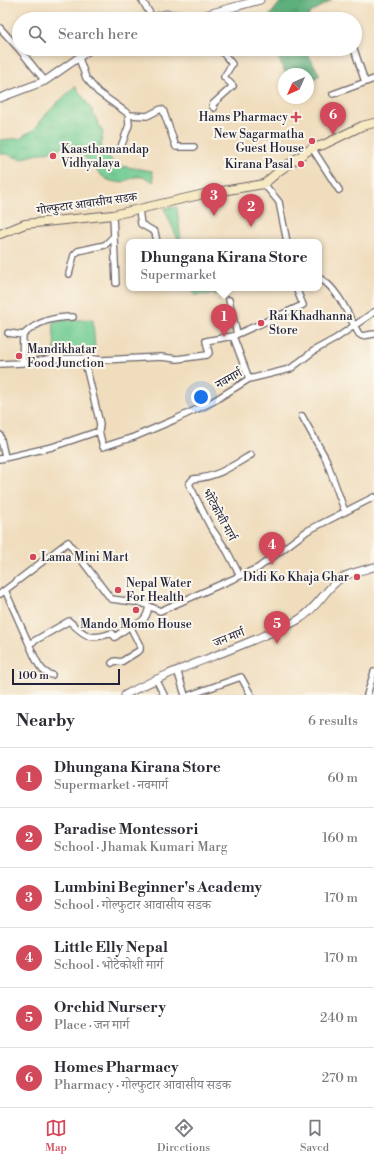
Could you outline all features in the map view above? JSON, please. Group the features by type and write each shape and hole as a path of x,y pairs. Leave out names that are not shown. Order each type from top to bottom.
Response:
{"main road":[{"name":"गोल्फुटार आवासीय सडक","path":"0,234 25,224 113,215 204,194 230,191 264,184 279,171 312,148 323,145 362,126 374,123"}],"street":[{"path":"142,0 147,12"},
{"path":"218,12 256,1"},
{"path":"0,28 12,41"},
{"path":"25,56 46,81"},
{"path":"0,98 46,81 82,56"},
{"path":"214,108 212,106 213,104 233,86 224,77 232,64 226,56"},
{"path":"356,56 365,82"},
{"path":"79,58 86,78 98,92 128,114 135,116 147,116 162,109 176,147 194,147"},
{"path":"333,94 374,79"},
{"path":"122,147 129,125 128,114"},
{"path":"312,148 339,190"},
{"path":"264,184 279,202 286,239"},
{"path":"139,210 141,224 155,232 156,239"},
{"path":"113,215 116,283"},
{"path":"69,274 74,255 78,251 105,245 114,236"},
{"path":"322,280 329,284 359,334 362,336 374,334"},
{"path":"0,364 22,363 49,359 84,358 102,360 161,357 177,359 200,357 209,353 206,340 235,335 303,305 297,291"},
{"path":"229,300 235,335 250,379"},
{"name":"नवमार्ग","path":"99,431 103,446 134,438 212,402 250,379 290,369 315,350 374,312"},
{"path":"8,334 23,335 39,324 56,317 73,317"},
{"path":"22,363 23,335"},
{"path":"0,436 3,458 52,448 99,431 100,424 84,358"},
{"path":"302,416 326,459 345,512"},
{"name":"भोटेकोशी मार्ग","path":"240,576 227,551 210,526 189,484 193,479 209,478 251,455"},
{"path":"0,594 68,542 111,598 124,599 149,606 160,611 258,568 307,531 374,497"},
{"name":"जन मार्ग","path":"125,695 156,679 249,642 301,618 313,608 335,582 343,577 374,567"},
{"path":"6,590 39,665 47,674 52,675"},
{"path":"29,644 69,621 86,636 92,637 112,633 115,637 130,626 143,622 147,615 149,606"},
{"path":"112,663 115,661 121,662 140,650 140,646 130,626"},
{"path":"177,670 185,695"},
{"path":"367,695 374,672"},
{"path":"190,695 202,693 241,677 251,695"},
{"path":"156,679 164,695"}],"green space":[{"path":"282,0 332,0 312,12 273,12"},
{"path":"277,56 309,56 320,75 314,78 314,68 283,68"},
{"path":"75,86 92,110 103,133 101,146 115,165 152,171 154,182 140,177 120,182 110,181 102,176 84,157 68,146 20,159 7,154 0,154 0,140 23,138 24,135 34,130 48,112"},
{"path":"177,207 181,239 178,239 164,208"},
{"path":"192,291 222,291 221,294 194,295"},
{"path":"93,319 95,350 55,351 53,321"}],"place":[{"name":"Hams Pharmacy","path":"296,117"},
{"name":"Homes Pharmacy","path":"333,135"},
{"name":"New Sagarmatha Guest House","path":"312,141"},
{"name":"Kaasthamandap Vidhyalaya","path":"53,156"},
{"name":"Kirana Pasal","path":"301,164"},
{"name":"Lumbini Beginner's Academy","path":"214,216"},
{"name":"Paradise Montessori","path":"251,227"},
{"name":"Rai Khadhanna Store","path":"261,323"},
{"name":"Dhungana Kirana Store","path":"224,337"},
{"name":"Mandikhatar Food Junction","path":"19,356"},
{"name":"Lama Mini Mart","path":"33,557"},
{"name":"Little Elly Nepal","path":"272,565"},
{"name":"Didi Ko Khaja Ghar","path":"357,577"},
{"name":"Nepal Water For Health","path":"118,590"},
{"name":"Mando Momo House","path":"136,610"},
{"name":"Orchid Nursery","path":"277,644"}]}
